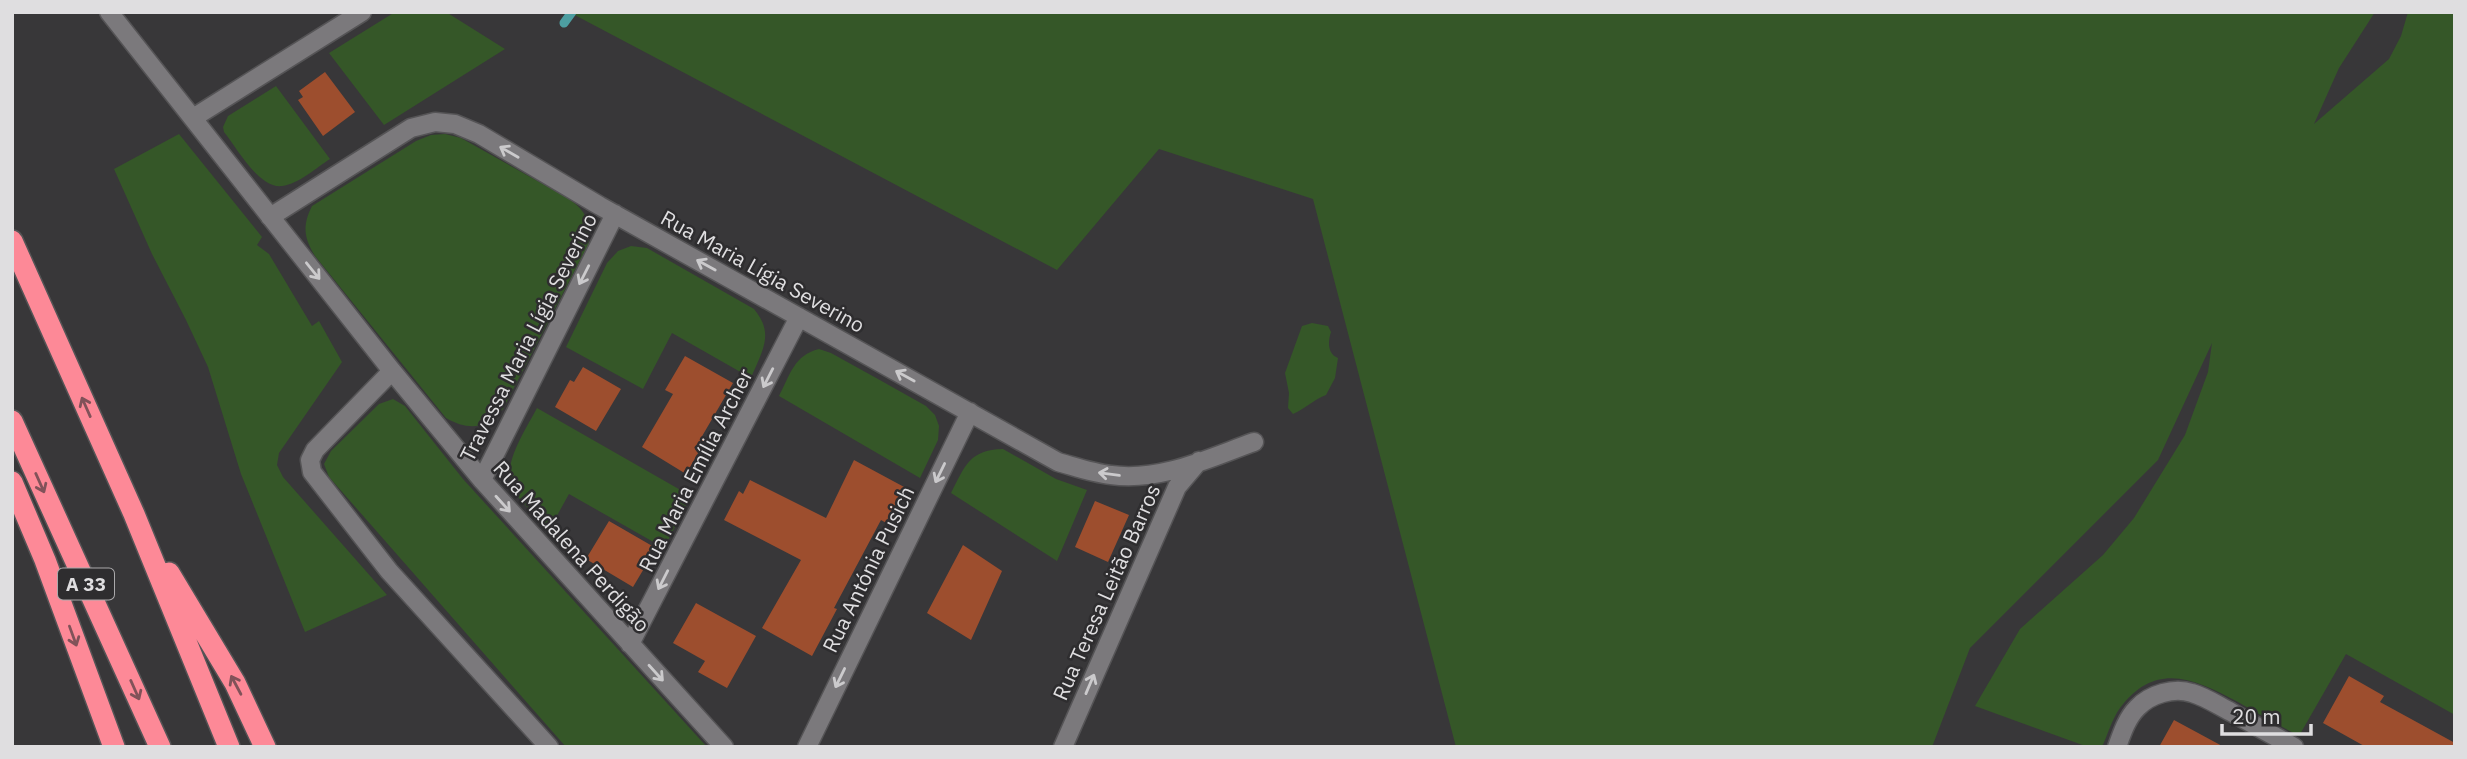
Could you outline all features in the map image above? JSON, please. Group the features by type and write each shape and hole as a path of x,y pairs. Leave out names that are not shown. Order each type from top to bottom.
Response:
{"highway":[{"path":"12,242 134,514 229,747"},
{"name":"A 33","path":"12,421 160,747"},
{"path":"12,482 45,559 114,747"},
{"path":"134,514 235,683 265,747"}],"street":[{"name":"Rua Madalena Perdigão","path":"108,12 392,371 482,480 724,747"},
{"path":"193,118 362,12"},
{"name":"Rua Maria Lígia Severino","path":"270,218 411,128 435,122 455,124 478,134 615,214 1058,461 1083,470 1113,476 1143,476 1168,471 1254,442"},
{"name":"Travessa Maria Lígia Severino","path":"482,480 615,214"},
{"name":"Rua Maria Emília Archer","path":"630,644 799,317"},
{"path":"392,371 315,450 310,460 312,472 389,571 549,747"},
{"name":"Rua Antónia Pusich","path":"807,747 970,412"},
{"name":"Rua Teresa Leitão Barros","path":"1063,747 1177,487 1199,461"},
{"path":"2117,747 2126,725 2144,701 2158,694 2174,691 2190,692 2294,747"}],"green space":[{"path":"395,12 446,12 505,49 384,125 329,53"},
{"path":"569,12 2375,12 2339,68 2314,124 2389,59 2401,36 2408,12 2455,12 2455,715 2346,654 2299,736 2206,686 2176,678 2148,684 2134,693 2117,712 2102,747 2088,747 1975,706 2020,629 2103,555 2134,518 2185,435 2208,372 2212,343 2158,460 1970,648 1932,747 1456,747 1313,199 1159,149 1057,270"},
{"path":"276,86 330,159 301,179 282,186 273,185 257,174 242,157 223,127 228,116"},
{"path":"179,134 262,237 257,245 269,254 312,326 319,321 342,362 279,453 277,465 283,477 387,595 305,632 241,474 208,367 152,254 114,169"},
{"path":"445,134 461,138 566,197 583,212 589,230 588,245 503,409 490,421 477,426 462,425 446,418 315,256 306,232 312,206 416,141 431,135"},
{"path":"631,246 647,248 754,309 764,327 765,335 762,351 751,378 672,333 643,389 566,347 607,263 618,251"},
{"path":"1312,323 1328,326 1331,332 1330,350 1338,358 1335,378 1326,395 1293,414 1288,408 1289,393 1285,373 1302,326"},
{"path":"819,349 831,353 926,406 935,415 939,426 938,440 920,478 779,396 798,361"},
{"path":"393,399 405,406 463,479 707,747 566,747 329,477 324,464 331,451 379,404"},
{"path":"537,408 691,496 664,548 569,494 549,530 523,502 511,484 510,466 517,445"},
{"path":"1003,449 1056,479 1087,490 1057,561 951,493 965,467 975,456 982,452"}],"building":[{"path":"325,72 355,112 323,136 298,100 303,97 299,91"},
{"path":"685,356 733,383 701,438 705,441 686,474 642,447 673,394 665,390"},
{"path":"583,367 621,389 596,431 555,407 570,380 574,382"},
{"path":"854,460 906,488 888,524 881,520 812,656 762,628 801,560 724,520 739,491 743,494 750,480 826,518"},
{"path":"1095,501 1129,515 1108,562 1075,547"},
{"path":"609,521 654,547 633,587 586,559"},
{"path":"963,545 1002,571 971,640 927,613"},
{"path":"696,603 756,636 727,688 698,672 705,661 673,643"},
{"path":"2349,676 2384,696 2380,702 2455,743 2455,747 2366,747 2323,723"},
{"path":"2174,720 2224,747 2159,747"}],"waterway":[{"path":"564,23 572,12"}]}
